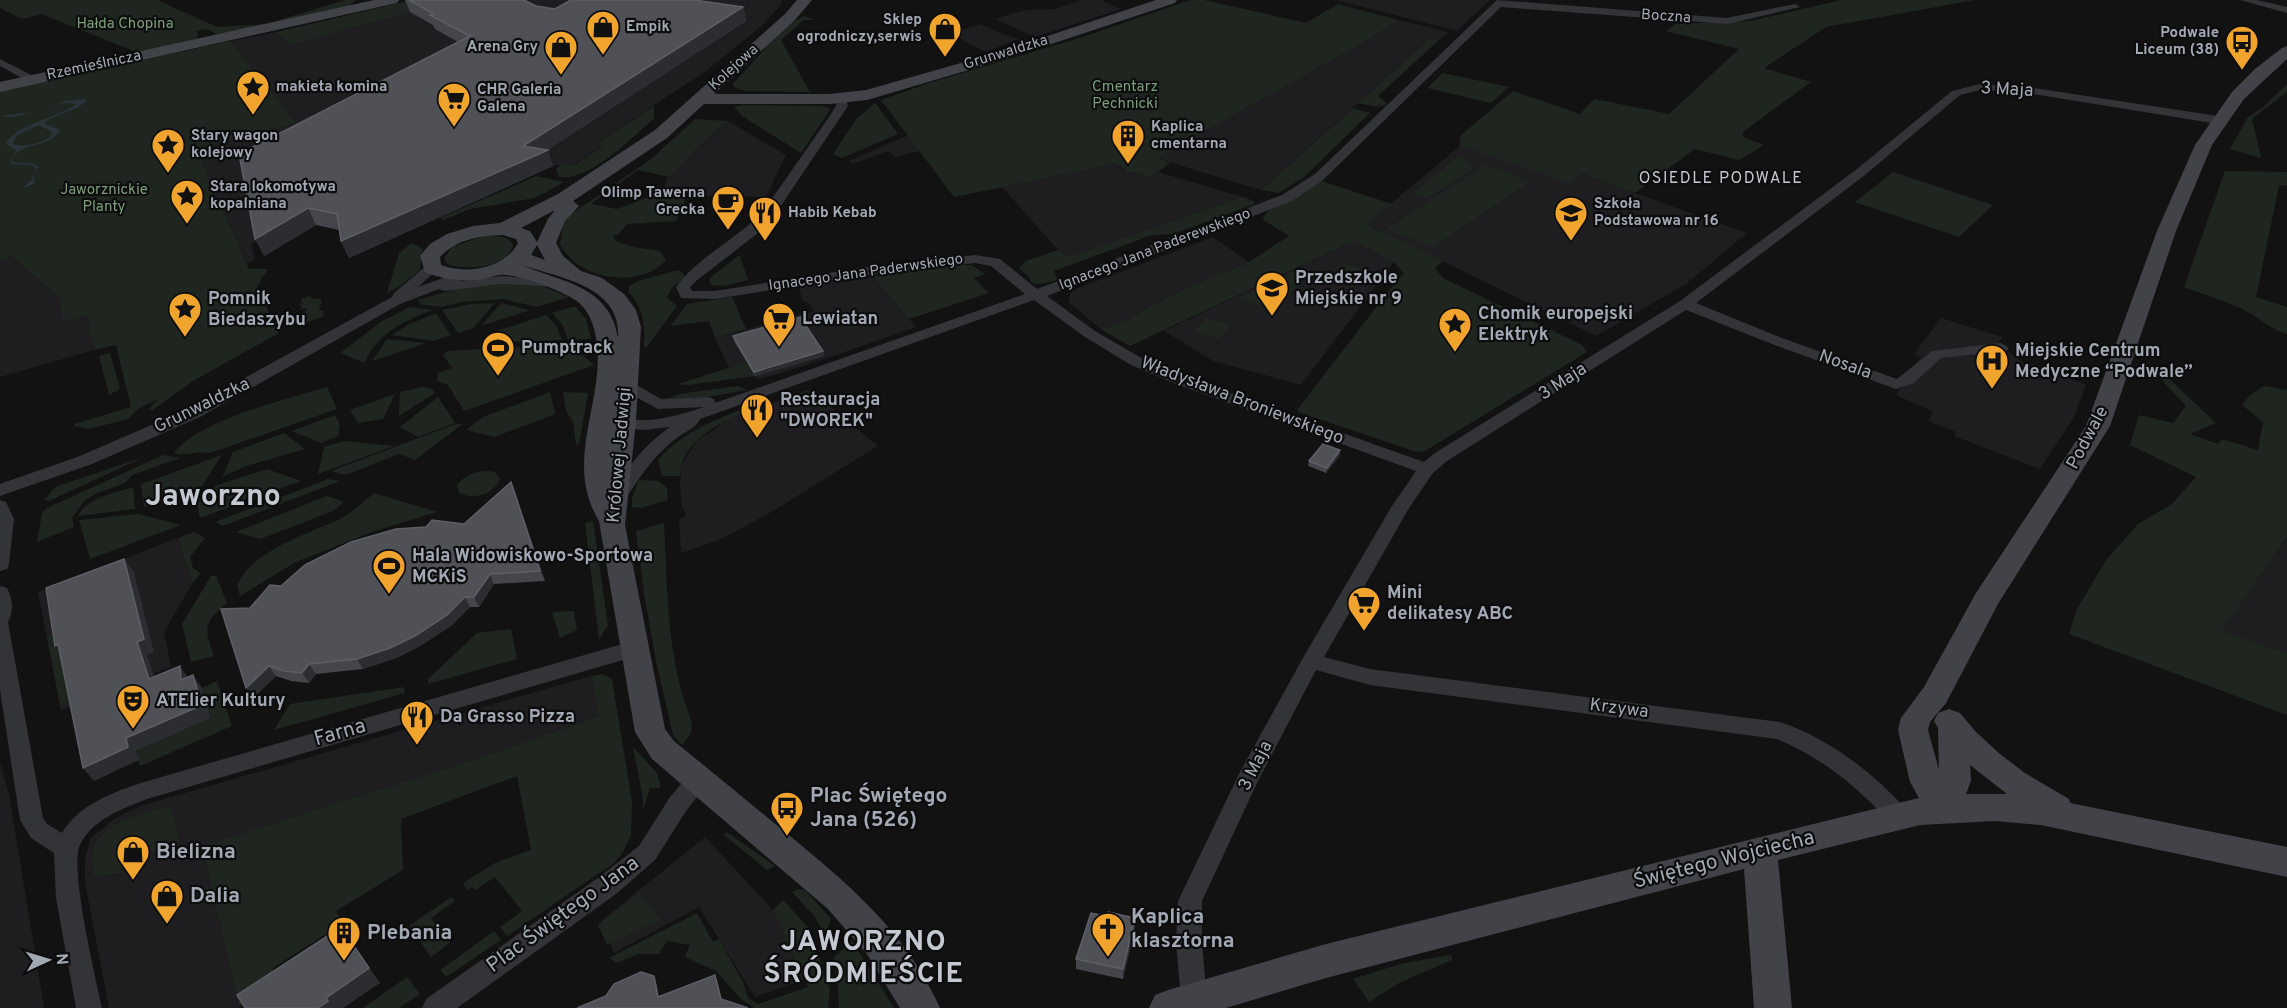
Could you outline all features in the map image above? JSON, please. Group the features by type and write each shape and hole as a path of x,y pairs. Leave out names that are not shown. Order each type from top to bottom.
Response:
{"street":[{"name":"Rzemieślnicza","path":"0,87 189,46 250,36 392,0"},
{"name":"Kolejowa","path":"504,230 565,198 661,134 790,17 805,0"},
{"name":"Grunwaldzka","path":"699,99 841,98 878,92 1001,56 1170,0"},
{"path":"2245,0 2287,10"},
{"name":"Boczna","path":"1501,2 1727,21 1795,8"},
{"name":"Ignacego Jana Paderewskiego","path":"612,423 634,426 706,412 1035,295 1257,211 1294,194 1319,177 1501,2"},
{"name":"Podwale","path":"1945,808 1926,782 1913,730 1916,718 1935,695 1986,600 2098,426 2192,163 2218,120 2248,84 2287,51"},
{"path":"0,62 33,80"},
{"name":"3 Maja","path":"1181,1004 1189,944 1190,901 1247,781 1311,661 1401,506 1427,469 1447,453 1553,389 1685,304 1861,172 1941,106 1963,91 1989,87 2027,90 2138,105 2218,120"},
{"name":"Ignacego Jana Paderwskiego","path":"841,98 842,106 837,114 767,216 753,230 691,278 683,287 686,295 715,296 860,272 975,259 995,262 1035,295"},
{"name":"Kolejowa","path":"524,236 625,171 648,152 661,134"},
{"path":"570,206 557,219 546,243 549,253 558,264 578,276"},
{"path":"504,230 524,236 528,243 526,250 510,263 457,277 432,268 430,256 436,248 476,231 504,230"},
{"name":"Królowej Jadwigi","path":"510,263 578,276 595,282 616,298 625,310 630,327 627,386 612,423 595,446 595,461 614,512 633,649 648,726 663,750 699,780"},
{"name":"Królowej Jadwigi","path":"510,263 586,297 603,318 609,345 612,423"},
{"name":"Grunwaldzka","path":"394,301 406,288 432,268"},
{"name":"Grunwaldzka","path":"0,490 86,460 194,412 249,384 394,301 457,277"},
{"path":"425,290 501,280 553,283"},
{"name":"Władysława Broniewskiego","path":"1035,295 1090,334 1137,362 1182,381 1427,469"},
{"name":"Nosala","path":"1685,304 1777,341 1896,384 1909,382 1929,359 1937,354 2001,348"},
{"path":"627,386 658,404"},
{"name":"Ignacego Jana Paderewskiego","path":"612,423 658,404 692,404 745,397"},
{"name":"Ignacego Jana Paderewskiego","path":"614,512 642,460 671,434 706,412"},
{"path":"0,506 5,519 1,561"},
{"path":"0,593 3,610 0,619"},
{"path":"0,626 32,820 39,831 66,848 68,890 89,1008"},
{"name":"Farna","path":"66,848 73,835 90,817 111,804 144,791 633,649"},
{"name":"Krzywa","path":"1311,661 1370,677 1780,731 1816,748 1883,798 1899,817"},
{"path":"1935,695 1953,728 1989,765 2070,817"},
{"path":"1945,808 1955,781 1953,728"},
{"path":"699,780 783,848 847,905 880,942 921,1008"},
{"name":"Plac Świętego Jana","path":"435,1008 608,886 647,853 678,804 699,780"},
{"name":"Świętego Wojciecha","path":"1181,1004 1326,961 1899,817 1945,808 2016,808 2287,862"},
{"path":"1760,852 1765,890 1773,1008"}],"shaded area":[{"path":"412,0 782,0 764,24 706,71 598,142 604,145 574,165 548,165 345,231 316,225 266,254 262,254 269,250 261,241 251,244 255,259 247,264 196,149 296,123 231,41 318,24"},
{"path":"1082,0 1101,0 1121,9 1035,37 995,19 1025,10 1055,9"},
{"path":"1336,0 1490,0 1457,31"},
{"path":"1399,20 1449,32 1439,40 1429,39 1261,190 1156,158 1371,38"},
{"path":"981,24 1019,39 985,52 950,33"},
{"path":"87,100 44,123 60,130 56,136 16,154 13,158 16,150 6,144 17,132 76,104 57,104 29,113 19,116 1,116 32,112 65,101","holes":["38,125 51,131 52,135 38,142 28,145 13,144 16,136"]},
{"path":"728,121 786,155 766,197 652,195 664,189 667,179 705,140"},
{"path":"908,135 920,151 895,157 888,151 853,164 849,161"},
{"name":"Szkoła Podstawowa nr 16","path":"1460,146 1569,182 1582,174 1747,233 1686,284 1596,336 1366,224"},
{"path":"12,160 17,163 32,164 38,167 34,176 34,184 22,188 32,180 36,168 31,165 10,164"},
{"path":"1115,164 1120,168 1150,177 1158,172 1243,197 1068,257 1058,250 1002,187"},
{"path":"1213,237 1249,262 1171,295 1129,319 1102,330 1068,302 1071,292 1081,287"},
{"name":"Przedszkole Miejskie nr 9","path":"1353,241 1394,262 1301,385 1213,361 1164,331"},
{"path":"11,256 60,298 87,315 94,350 0,377 0,261"},
{"path":"872,276 916,327 757,380 755,376 729,368 715,338 814,311 808,303 802,300 799,286"},
{"name":"Miejskie Centrum Medyczne “Podwale”","path":"1941,318 2002,337 1998,344 2025,364 2034,364 2086,385 2074,417 2040,469 1954,436 1956,432 1928,421 1934,412 1896,395 1921,357 1914,354"},
{"path":"809,389 878,446 768,514 719,540 681,553 679,519 686,516 682,506 681,467 696,441 730,419"},
{"path":"2287,536 2287,653 2221,631"},
{"path":"178,538 192,584 164,632 171,667 61,710 38,592"},
{"path":"591,676 599,716 485,756 202,846 239,1008 109,1008 85,882 85,859 91,838 114,819 140,806"},
{"path":"0,762 9,794 44,1008 0,1008"},
{"path":"705,837 773,910 805,979 755,997 699,907 614,953 601,921"}],"green space":[{"name":"Hałda Chopina","path":"0,0 161,0 159,1 217,27 266,24 345,0 357,0 348,6 218,35 207,29 196,31 199,35 195,40 136,52 41,14 22,19 0,8"},
{"path":"412,0 454,0 292,44 277,32"},
{"name":"Cmentarz Pechnicki","path":"1190,0 1204,0 1306,23 1338,4 1399,20 1157,158 1170,163 1150,177 1135,172 1126,172 1127,170 1115,164 954,197 881,100 926,84 1086,36"},
{"path":"1841,0 1975,0 1826,27 1764,68 1811,82 1743,132 1743,137 1764,145 1739,160 1695,149 1635,193 1583,174 1569,183 1460,146 1460,136 1513,91 1580,114 1594,99 1669,114 1739,49 1666,31 1676,24 1751,21"},
{"path":"804,16 815,20 804,20 781,40 810,92 745,91 735,88 733,84 769,44 786,27"},
{"path":"1429,39 1439,40 1378,96 1388,104 1378,107 1358,103"},
{"name":"Jaworznickie Planty","path":"231,41 296,123 196,149 249,269 268,269 261,277 261,283 257,287 279,333 193,381 153,410 148,410 158,399 138,409 128,419 89,429 74,426 74,424 131,407 116,345 94,350 87,315 63,321 60,298 11,256 0,261 0,91"},
{"path":"1443,73 1509,87 1491,103 1427,88"},
{"path":"2287,84 2287,92 2252,119 2261,158 2230,149 2248,117 2262,108"},
{"path":"875,103 898,134 842,158 833,154 856,119"},
{"path":"742,105 821,106 829,108 829,111 801,153 742,116 734,107"},
{"path":"654,106 654,118 608,158 583,173 570,177 559,177 556,170 560,165 575,165 603,146 597,143"},
{"path":"1353,108 1370,113 1304,177 1279,193 1261,190"},
{"path":"695,119 728,121 705,140 669,177 638,170 591,204 617,209 651,196 685,199 676,221 627,224 618,235 613,235 616,241 633,247 660,251 666,260 641,275 625,278 594,273 580,266 560,244 563,225 570,215 651,159"},
{"path":"1464,156 1473,169 1426,198 1412,194 1457,158"},
{"path":"1485,165 1531,181 1433,247 1387,229"},
{"path":"2225,171 2287,172 2287,185 2279,186 2256,297 2287,307 2287,334 2239,307 2184,287"},
{"path":"1893,172 1993,205 1959,237 1855,202"},
{"path":"536,176 564,182 535,198 470,209 444,220 440,218"},
{"path":"1315,179 1392,204 1366,224 1443,261 1435,268 1443,278 1582,345 1587,352 1425,451 1417,452 1297,410 1404,274 1394,262 1353,241 1130,346 1102,330 1129,319 1171,295 1249,262 1289,236 1262,219 1270,209"},
{"path":"1243,197 1254,201 1255,204 1173,234 1152,235 1054,271 1058,280 1032,283 1019,268 1026,261 1058,250 1068,257"},
{"path":"484,236 507,239 513,244 510,252 504,258 485,266 464,267 447,264 444,258 452,247"},
{"path":"412,243 423,249 420,270 387,293 399,253"},
{"path":"740,256 748,280 723,286 711,285 709,280 711,277"},
{"path":"1343,264 1373,272 1364,284 1333,275"},
{"path":"972,265 985,274 974,278 989,293 909,319 872,276"},
{"path":"678,270 683,273 684,278 672,288 667,298 677,306 647,347 644,347 642,318 638,305 629,292 629,286 638,281"},
{"path":"1295,271 1307,274 1277,309 1237,299"},
{"path":"501,284 544,287 569,297 537,307 503,299 461,302 441,307 418,304 421,303 417,300 457,289"},
{"path":"310,296 313,299 321,299 318,307 321,306 319,311 323,310 324,316 301,325 295,322 296,316 307,310 306,308 299,310 302,307 299,304 303,303 301,299"},
{"path":"732,297 746,329 715,338 709,321 671,326 687,304"},
{"path":"495,303 473,328 458,333 442,310 471,304"},
{"path":"501,303 530,310 481,326"},
{"path":"410,307 433,310 402,323 384,336 369,353 365,363 340,353 382,321"},
{"path":"576,307 586,319 591,339 568,340 562,324 552,313"},
{"path":"436,313 451,335 434,341 391,335 410,324"},
{"path":"546,315 556,325 562,340 491,343 485,335"},
{"path":"1206,318 1231,325 1219,339 1194,332"},
{"path":"387,339 426,343 372,361"},
{"name":"Pumptrack","path":"569,344 594,365 464,411 448,385 437,381 438,373 452,368 443,355 447,351"},
{"path":"110,353 120,389 109,395 99,356"},
{"path":"747,362 755,376 688,385 678,384"},
{"path":"2160,370 2216,423 2190,434 2218,444 2222,439 2258,450 2263,422 2242,405 2250,395 2264,386 2287,390 2287,536 2222,631 2287,653 2287,715 2069,634 2076,611 2106,560 2138,524 2172,504 2196,477 2130,445 2139,415 2173,423 2186,406 2158,376"},
{"path":"738,386 747,390 708,397 668,399 679,394"},
{"path":"327,387 337,409 210,453 174,453 186,441 223,421"},
{"path":"422,387 432,389 435,393 399,416 400,392"},
{"path":"550,392 555,414 494,437 466,430 483,417"},
{"path":"563,392 588,393 579,444 576,445 573,422 566,411"},
{"path":"395,394 383,419 358,423 350,410"},
{"path":"438,397 455,423 418,437 400,427"},
{"path":"755,404 759,407 720,424 697,440 683,462 680,476 662,476 658,460 679,441 703,426"},
{"path":"335,415 340,425 338,436 321,443 292,431"},
{"path":"464,423 415,460 399,454 346,475 331,471 453,425"},
{"path":"284,433 305,449 246,466 222,477 233,452"},
{"path":"345,441 394,446 318,474 324,447"},
{"path":"163,455 180,458 132,475 125,483 85,500 72,518 74,527 37,542 42,513 47,508"},
{"path":"222,455 202,486 144,507 141,484"},
{"path":"144,457 49,501 45,500 55,487"},
{"path":"267,469 301,481 200,518 196,498 217,485"},
{"path":"488,471 495,472 500,479 493,489 477,496 459,493 457,485 467,476"},
{"path":"328,479 340,481 223,526 215,522"},
{"path":"639,480 658,481 667,488 668,500 641,508 632,507 632,498"},
{"path":"133,487 135,509 78,516 94,500"},
{"path":"374,493 437,512 372,532 296,562 240,596 237,586 244,573 255,562 282,545 344,517"},
{"path":"327,496 344,502 333,511 260,539 236,532"},
{"path":"138,514 181,525 90,559 79,520"},
{"path":"593,521 608,625 599,640 585,523"},
{"path":"664,523 667,593 675,664 691,724 691,732 682,745 673,735 656,661 636,531"},
{"path":"194,532 205,538 190,557 193,568 201,573 192,584 178,538"},
{"path":"211,576 216,576 227,603 213,616 208,626 208,639 214,656 191,662 182,624"},
{"path":"574,611 577,630 560,638 552,612"},
{"path":"511,629 517,659 428,684 428,679 477,633"},
{"path":"56,634 72,700 60,705 47,637"},
{"path":"602,674 612,679 632,802 631,835 622,854 614,863 507,936 500,927 522,911 495,877 475,890 472,887 467,890 463,883 495,863 531,850 517,776 401,819 403,870 336,911 343,923 273,968 271,987 239,1007 202,846 485,756 599,716 591,676"},
{"path":"217,681 232,726 140,766 136,751 211,718 202,688"},
{"path":"404,687 405,693 274,730 290,704"},
{"path":"633,747 657,773 661,788 650,788 642,813 643,799"},
{"path":"171,806 179,843 120,868 121,874 94,876 92,857 95,845 102,835 123,821"},
{"path":"727,832 775,866 767,870 724,835"},
{"path":"798,889 805,890 831,919 827,930 823,932 815,917 792,892"},
{"path":"639,893 660,919 607,945 598,925"},
{"path":"451,897 455,901 431,918 450,943 431,957 409,926"},
{"path":"783,900 809,928 830,989 828,1008 754,1008 741,999 716,971 685,957 690,945 667,941 659,954 638,954 617,963 609,958 697,913 713,942 719,939 743,982 748,998 758,1004 808,987 773,910"},
{"path":"494,931 501,940 446,977 440,970"},
{"path":"852,941 894,1008 839,1008 838,984 833,958"},
{"path":"1452,956 1452,960 1401,982 1369,1002 1353,979 1400,964"},
{"path":"407,977 420,994 399,1008 363,1008"}],"building":[{"name":"CHR Galeria Galena","path":"409,0 524,0 536,6 555,9 571,0 694,0 743,7 523,146 548,150 341,241 337,214 308,208 255,239 239,154 470,36 430,15 434,14"},
{"name":"Lewiatan","path":"800,317 823,351 754,372 733,336"},
{"path":"1323,444 1340,450 1327,468 1309,461"},
{"name":"Hala Widowiskowo-Sportowa MCKiS","path":"511,482 540,571 490,574 474,597 465,597 447,615 415,636 390,648 357,659 309,664 302,673 269,666 246,688 221,609 250,608 270,585 281,586 305,565 351,542 396,529 426,527 432,520 464,524"},
{"path":"124,559 144,639 137,642 149,679 180,666 181,680 193,675 202,705 126,738 128,747 83,768 58,644 55,646 46,588"},
{"path":"1108,912 1135,918 1123,969 1076,959 1091,913 1106,916"},
{"path":"341,927 369,968 326,998 328,1001 318,1008 245,1008 237,995"},
{"path":"641,972 654,976 658,997 715,975 721,999 748,1008 577,1008 606,996 614,984"}],"place":[{"name":"Empik","path":"603,56"},
{"name":"Sklep ogrodniczy,serwis","path":"945,58"},
{"name":"Podwale Liceum (38)","path":"2242,71"},
{"name":"Arena Gry","path":"561,76"},
{"name":"makieta komina","path":"253,116"},
{"name":"CHR Galeria Galena","path":"454,128"},
{"name":"Kaplica cmentarna","path":"1128,165"},
{"name":"Stary wagon kolejowy","path":"168,174"},
{"name":"Stara lokomotywa kopalniana","path":"187,225"},
{"name":"Olimp Tawerna Grecka","path":"728,231"},
{"name":"Habib Kebab","path":"765,242"},
{"name":"Szkoła Podstawowa nr 16","path":"1571,242"},
{"name":"Przedszkole Miejskie nr 9","path":"1272,317"},
{"name":"Pomnik Biedaszybu","path":"185,338"},
{"name":"Lewiatan","path":"779,348"},
{"name":"Chomik europejski Elektryk","path":"1455,353"},
{"name":"Pumptrack","path":"498,377"},
{"name":"Miejskie Centrum Medyczne “Podwale”","path":"1992,390"},
{"name":"Restauracja \"DWOREK\"","path":"757,439"},
{"name":"Hala Widowiskowo-Sportowa MCKiS","path":"389,595"},
{"name":"Mini delikatesy ABC","path":"1364,632"},
{"name":"ATElier Kultury","path":"133,730"},
{"name":"Da Grasso Pizza","path":"417,746"},
{"name":"Plac Świętego Jana (526)","path":"787,837"},
{"name":"Bielizna","path":"133,881"},
{"name":"Dalia","path":"167,925"},
{"name":"Kaplica klasztorna","path":"1108,958"},
{"name":"Plebania","path":"344,962"}],"district":[{"name":"OSIEDLE PODWALE","path":"1721,179"},
{"name":"Jaworzno","path":"213,497"},
{"name":"JAWORZNO ŚRÓDMIEŚCIE","path":"864,959"}]}
